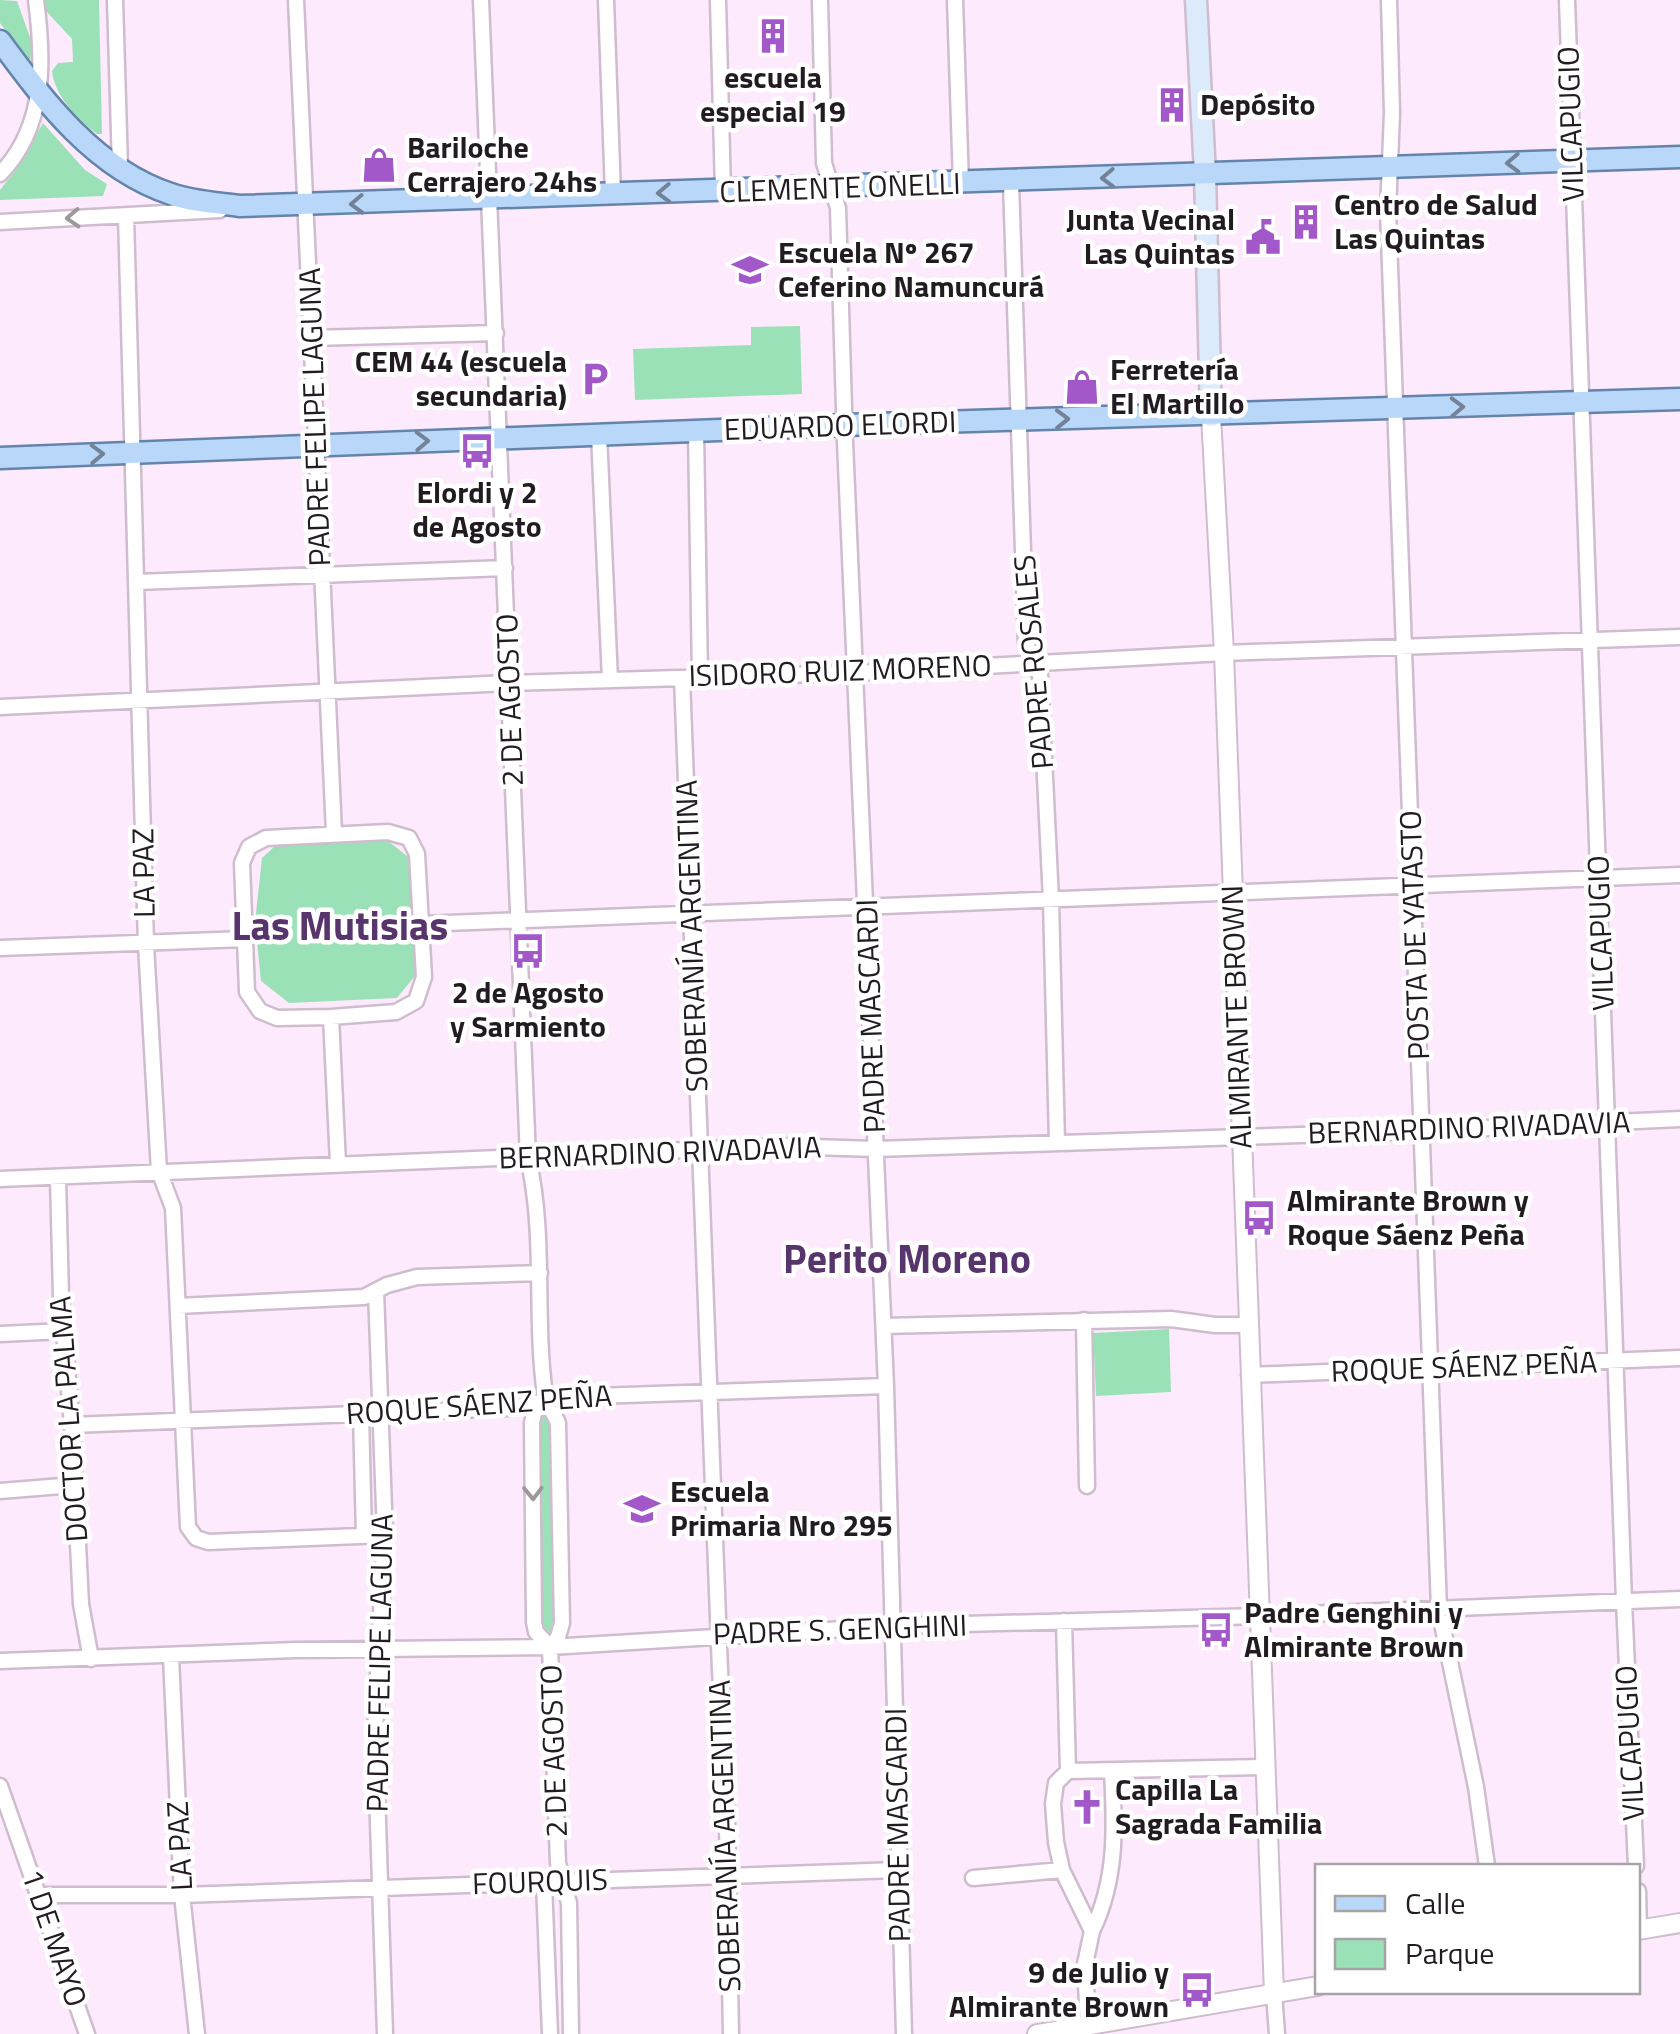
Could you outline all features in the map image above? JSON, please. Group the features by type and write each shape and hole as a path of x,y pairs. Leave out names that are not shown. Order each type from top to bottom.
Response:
{"main road":[{"name":"ALMIRANTE BROWN","path":"1196,0 1211,416"},
{"path":"0,41 71,130 120,166 170,194 240,206"},
{"name":"CLEMENTE ONELLI","path":"240,206 1680,157"},
{"name":"EDUARDO ELORDI","path":"0,458 844,424 1680,399"}],"street":[{"path":"0,174 27,136 38,93 42,55 36,0"},
{"path":"115,0 120,166"},
{"name":"PADRE FELIPE LAGUNA","path":"296,0 334,833"},
{"name":"2 DE AGOSTO","path":"480,0 528,1158 540,1273 545,1400 558,1423 562,1622 550,1647 558,1863 569,1903 571,2034"},
{"path":"606,0 612,194"},
{"path":"718,0 723,192"},
{"name":"PADRE MASCARDI","path":"820,0 824,163 838,208 867,907 894,1626 904,2034"},
{"path":"955,0 962,184"},
{"name":"POSTA DE YATASTO","path":"1389,0 1389,167 1403,646 1440,1609 1476,1787 1487,1864"},
{"name":"VILCAPUGIO","path":"1566,0 1636,1864"},
{"name":"PADRE ROSALES","path":"1010,182 1026,644 1040,676 1057,1143"},
{"name":"CLEMENTE ONELLI","path":"0,222 202,212 240,206"},
{"name":"LA PAZ","path":"126,216 146,945 158,1172 173,1208 188,1527 196,1538 208,1542 364,1536"},
{"path":"312,338 496,333"},
{"name":"ALMIRANTE BROWN","path":"1211,416 1224,652 1263,1767 1277,2034"},
{"path":"696,431 700,678"},
{"path":"599,434 610,680"},
{"path":"137,582 505,568"},
{"name":"ISIDORO RUIZ MORENO","path":"0,707 855,673 1224,652 1680,636"},
{"name":"SOBERANÍA ARGENTINA","path":"682,678 732,2034"},
{"path":"388,832 409,838 417,854 422,924 424,977 416,1001 409,1008 331,1017 277,1018 260,1011 247,992 242,863 248,847 266,838 334,833 388,832"},
{"path":"422,924 1680,876"},
{"path":"0,948 244,939"},
{"path":"331,1017 338,1164"},
{"name":"BERNARDINO RIVADAVIA","path":"0,1179 779,1146 876,1150 1423,1132 1680,1119"},
{"name":"DOCTOR LA PALMA","path":"58,1178 81,1604 91,1659"},
{"path":"178,1306 364,1297 417,1277 540,1273"},
{"name":"PADRE FELIPE LAGUNA","path":"376,1291 385,1536 376,1652 378,1886 385,2034"},
{"path":"884,1326 1171,1319 1248,1325"},
{"path":"1084,1320 1087,1486"},
{"path":"0,1334 64,1331"},
{"name":"ROQUE SÁENZ PEÑA","path":"1248,1375 1680,1358"},
{"name":"ROQUE SÁENZ PEÑA","path":"72,1425 508,1408 545,1400 886,1386"},
{"name":"2 DE AGOSTO","path":"545,1400 534,1413 532,1423 534,1622 536,1632 550,1647"},
{"name":"PADRE FELIPE LAGUNA","path":"360,1414 364,1536"},
{"path":"0,1491 74,1486"},
{"path":"364,1536 385,1536"},
{"name":"PADRE S. GENGHINI","path":"0,1661 296,1650 550,1647 894,1626 1680,1599"},
{"path":"1064,1622 1068,1771 1056,1784 1056,1842 1062,1870 1092,1932"},
{"name":"LA PAZ","path":"171,1657 182,1894 197,2034"},
{"path":"1068,1771 1263,1767"},
{"path":"1088,2025 1086,1964 1092,1932 1105,1905 1112,1876 1112,1771"},
{"name":"1 DE MAYO","path":"0,1786 87,2034"},
{"name":"FOURQUIS","path":"40,1894 182,1894 898,1870"},
{"path":"973,1878 1062,1870"},
{"path":"544,1883 550,2034"},
{"path":"1640,1930 1680,1922"},
{"path":"1037,2034 1315,1986"}],"green space":[{"path":"0,0 17,1 32,43 30,64 0,23"},
{"path":"44,0 99,0 102,134 82,122 57,89 52,71 58,63 73,62 72,39 46,11"},
{"path":"43,123 85,170 107,184 103,196 0,200 0,190"},
{"path":"800,326 802,394 635,400 633,349 751,345 751,327"},
{"path":"383,837 412,860 419,971 397,998 289,1003 261,981 255,922 262,858 275,846"},
{"path":"1169,1329 1171,1392 1096,1396 1093,1333"},
{"path":"545,1411 550,1415 557,1623 554,1632 546,1633 542,1628 538,1413"}],"place":[{"name":"escuela especial 19","path":"773,36"},
{"name":"Depósito","path":"1172,105"},
{"name":"Bariloche Cerrajero 24hs","path":"379,165"},
{"name":"Centro de Salud Las Quintas","path":"1306,222"},
{"name":"Junta Vecinal Las Quintas","path":"1263,237"},
{"name":"Escuela Nº 267 Ceferino Namuncurá","path":"750,270"},
{"name":"CEM 44 (escuela secundaria)","path":"595,379"},
{"name":"Ferretería El Martillo","path":"1082,387"},
{"name":"Elordi y 2 de Agosto","path":"477,451"},
{"name":"2 de Agosto y Sarmiento","path":"528,951"},
{"name":"Almirante Brown y Roque Sáenz Peña","path":"1259,1218"},
{"name":"Escuela Primaria Nro 295","path":"642,1509"},
{"name":"Padre Genghini y Almirante Brown","path":"1216,1630"},
{"name":"Capilla La Sagrada Familia","path":"1087,1807"},
{"name":"9 de Julio y Almirante Brown","path":"1197,1990"}],"district":[{"name":"Las Mutisias","path":"340,926"},
{"name":"Perito Moreno","path":"907,1259"}]}
